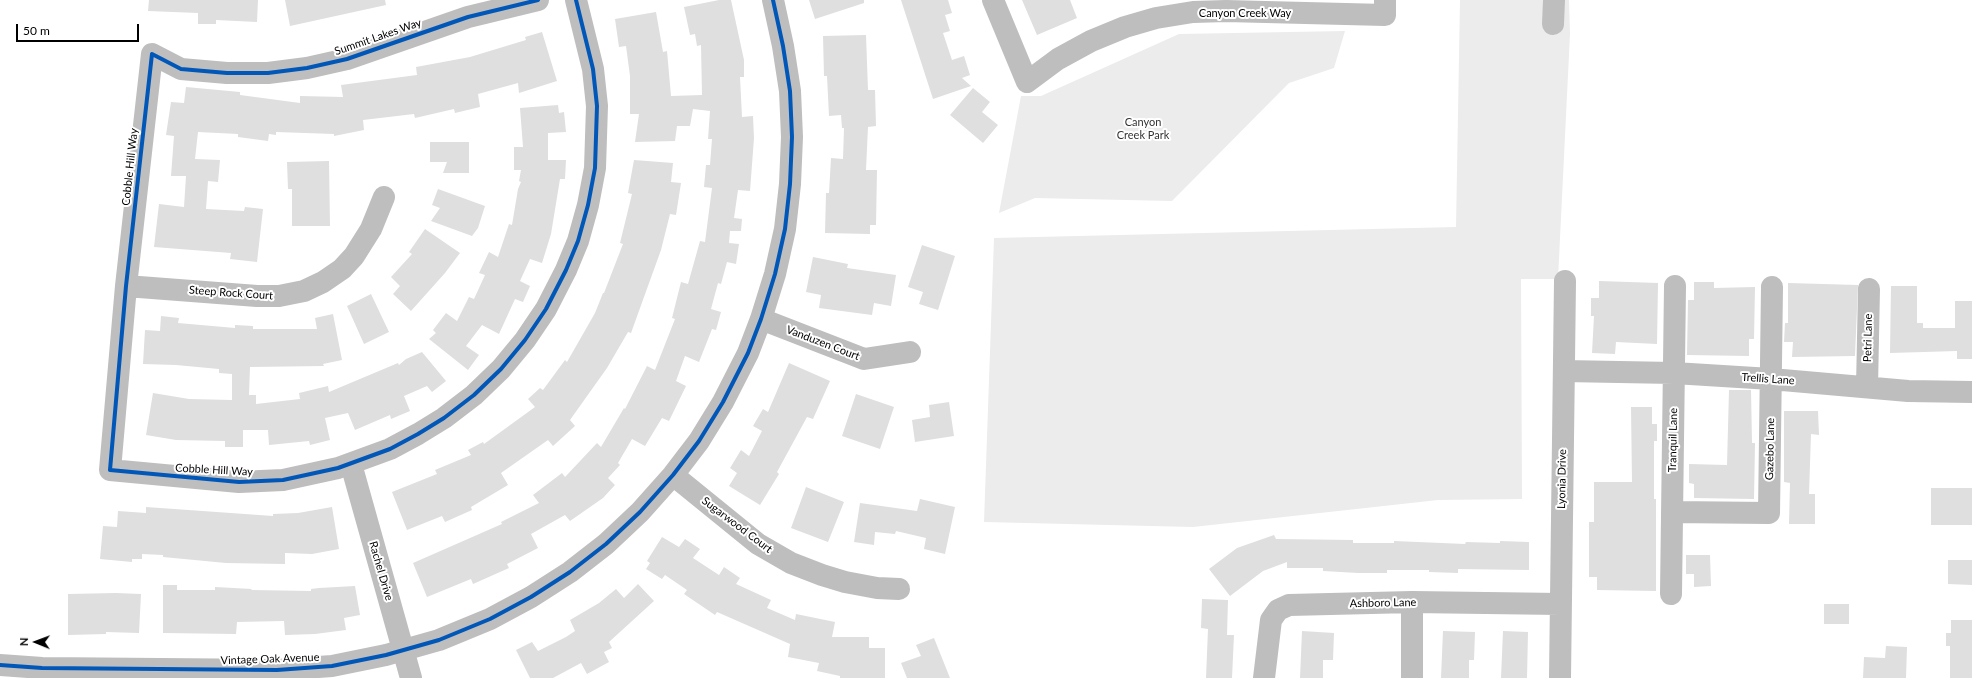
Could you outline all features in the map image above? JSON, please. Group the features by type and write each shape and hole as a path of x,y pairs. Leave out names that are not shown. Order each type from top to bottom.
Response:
{"street":[{"name":"Summit Lakes Way","path":"152,54 181,69 227,73 268,73 308,68 346,59 468,17 538,0"},
{"name":"Cobble Hill Way","path":"152,54 126,286 110,470 239,482 295,478 351,464 390,449 444,418 474,395 501,369 525,340 546,309 566,270 578,241 588,205 595,168 597,106 593,69 576,0"},
{"name":"Vintage Oak Avenue","path":"0,665 42,668 277,670 332,666 404,651 439,640 490,619 531,597 570,572 618,533 640,512 673,475 699,441 723,402 748,353 761,319 775,274 785,229 791,176 792,137 790,91 783,46 773,0"},
{"name":"Canyon Creek Way","path":"993,0 1027,82 1058,59 1090,41 1125,27 1156,18 1194,12 1226,11 1385,15 1385,0"},
{"path":"1554,0 1554,24"},
{"name":"Steep Rock Court","path":"126,286 258,296 279,296 304,291 323,282 336,273 354,256 371,229 384,197"},
{"name":"Lyonia Drive","path":"1560,678 1565,281"},
{"name":"Tranquil Lane","path":"1671,594 1675,286"},
{"name":"Gazebo Lane","path":"1672,512 1769,513 1772,287"},
{"name":"Petri Lane","path":"1867,387 1869,289"},
{"name":"Vanduzen Court","path":"761,319 864,359 910,352"},
{"name":"Trellis Lane","path":"1564,371 1674,374 1771,379 1908,391 1972,392"},
{"name":"Rachel Drive","path":"351,464 411,678"},
{"name":"Sugarwood Court","path":"673,475 758,544 791,563 845,582 898,590"},
{"path":"1412,602 1412,678"},
{"name":"Ashboro Lane","path":"1264,678 1270,620 1278,610 1289,604 1412,602 1560,604"}],"green space":[{"path":"1460,0 1569,0 1570,34 1558,279 1521,279 1522,499 1438,500 1193,527 984,522 994,238 1456,227"},
{"name":"Canyon Creek Park","path":"1345,31 1334,68 1289,83 1172,201 1035,198 999,213 1021,96 1041,96 1179,34"}],"building":[{"path":"149,0 258,0 257,22 216,20 216,24 198,24 198,13 148,11"},
{"path":"285,0 385,0 386,5 290,26"},
{"path":"719,0 731,0 744,60 744,77 740,77 742,117 753,116 754,138 750,191 738,190 734,218 742,219 741,231 730,231 729,243 739,244 736,264 727,262 721,284 718,283 711,309 721,312 716,330 712,329 699,362 685,356 676,381 686,386 669,421 662,418 645,446 632,439 618,463 620,465 608,478 615,485 603,498 570,521 565,515 531,534 538,548 507,564 509,568 473,584 471,579 427,597 413,563 502,524 501,522 539,503 533,495 562,473 565,477 597,443 601,447 624,408 625,409 647,366 655,370 675,319 672,318 681,282 688,284 700,241 705,242 712,188 704,187 706,165 710,165 712,139 708,139 710,111 693,109 690,126 677,126 675,141 635,142 639,114 630,114 630,76 626,46 619,47 615,19 656,12 663,52 667,51 671,96 702,95 701,45 697,46 695,34 690,35 684,7"},
{"path":"809,0 864,0 864,3 815,19"},
{"path":"901,0 948,0 952,13 945,15 950,31 943,33 952,60 964,56 970,75 962,78 971,86 933,99"},
{"path":"1022,0 1070,0 1077,18 1037,35"},
{"path":"542,32 557,81 519,93 518,83 478,94 480,107 455,113 454,109 415,118 414,114 363,120 364,130 334,136 334,134 276,132 276,135 269,134 268,141 238,137 238,134 198,132 195,159 220,160 218,182 208,181 206,209 244,211 245,207 263,209 257,262 230,259 231,253 154,247 159,204 184,207 186,176 171,176 174,136 166,135 171,102 184,103 186,87 240,92 240,95 300,103 300,96 343,97 341,85 417,75 416,67 470,57 526,40 525,37"},
{"path":"866,35 868,90 875,90 876,126 868,127 866,170 877,170 876,225 870,225 870,234 825,233 826,193 829,193 831,158 843,159 844,128 842,128 841,115 829,116 827,76 824,76 823,36"},
{"path":"973,88 990,102 982,112 998,125 983,143 950,115"},
{"path":"558,105 559,113 564,112 566,132 548,133 548,160 566,160 565,179 560,179 551,234 542,263 530,259 520,281 530,286 523,302 515,299 499,334 482,325 466,346 479,355 468,370 429,339 436,333 433,330 446,313 457,321 469,297 474,299 485,275 479,273 489,252 498,257 509,224 512,225 518,189 521,182 519,181 521,170 514,170 514,147 523,147 520,108"},
{"path":"430,142 469,142 469,173 443,173 447,162 430,162"},
{"path":"634,160 673,163 671,182 681,183 676,215 670,214 661,250 631,333 628,332 607,368 570,420 575,426 553,446 548,440 501,473 508,485 471,507 472,510 445,522 442,516 407,530 392,492 437,474 435,470 471,455 468,450 483,442 484,444 535,407 528,399 540,388 543,390 565,360 567,362 595,313 623,244 620,243 632,194 628,193"},
{"path":"329,161 330,226 292,226 292,189 288,189 287,162"},
{"path":"438,189 485,206 478,228 472,236 431,221 440,208 432,205"},
{"path":"425,229 460,253 445,273 411,311 393,294 400,286 391,277 412,254 409,252"},
{"path":"922,245 955,256 938,310 919,304 923,292 908,287"},
{"path":"813,257 848,264 847,268 896,275 891,306 874,303 872,315 819,308 821,295 806,292"},
{"path":"1599,281 1658,283 1657,344 1616,342 1615,354 1592,353 1594,316 1591,316 1591,298 1599,298"},
{"path":"1694,282 1714,282 1714,288 1755,287 1754,339 1749,339 1749,356 1687,355 1688,300 1694,300"},
{"path":"1788,283 1858,285 1855,356 1792,357 1793,342 1784,342 1785,323 1788,323"},
{"path":"1891,286 1917,286 1917,323 1923,323 1923,328 1955,328 1955,301 1972,301 1972,359 1957,359 1957,351 1890,353"},
{"path":"371,294 389,332 364,344 347,306"},
{"path":"333,314 342,360 323,364 324,366 250,367 249,395 256,395 256,404 300,399 299,393 328,386 329,392 398,363 399,365 406,359 422,352 446,381 432,392 427,386 404,396 410,411 391,419 390,415 355,430 348,413 325,418 330,440 310,445 309,441 269,445 268,430 243,430 243,447 225,447 225,441 176,440 146,435 153,393 189,399 232,400 232,374 219,373 219,369 143,364 145,330 160,331 161,316 179,318 178,323 235,328 235,325 253,326 253,329 317,329 315,318"},
{"path":"789,363 830,381 813,419 807,417 777,472 779,474 760,505 729,486 737,473 730,468 741,450 749,456 762,431 753,426 763,409 768,412"},
{"path":"1729,390 1751,390 1752,443 1755,443 1754,499 1694,498 1694,484 1689,483 1689,464 1727,465"},
{"path":"856,394 894,407 880,449 842,436"},
{"path":"949,402 954,436 915,442 912,420 930,417 929,405"},
{"path":"1631,407 1652,407 1652,424 1657,424 1657,441 1654,441 1654,499 1656,499 1656,591 1597,590 1597,577 1589,577 1589,522 1594,522 1594,482 1632,482"},
{"path":"1784,411 1818,411 1819,435 1811,434 1809,494 1815,494 1815,524 1789,524 1790,483 1784,482"},
{"path":"806,487 844,502 828,542 791,528"},
{"path":"1931,488 1972,488 1972,525 1931,525"},
{"path":"920,499 955,507 945,554 924,549 926,538 896,531 895,534 875,532 874,545 854,542 860,503 917,511"},
{"path":"146,507 273,516 273,514 298,513 332,507 339,549 312,554 285,553 285,564 226,563 163,557 163,555 142,554 142,559 132,559 132,562 100,559 103,526 117,527 118,511 146,513"},
{"path":"1274,535 1276,539 1353,540 1353,543 1394,543 1394,541 1465,544 1466,542 1529,542 1529,570 1458,569 1458,573 1429,572 1429,570 1387,570 1387,573 1358,573 1323,571 1323,568 1287,568 1287,562 1263,571 1230,596 1209,569 1237,548"},
{"path":"662,537 679,547 685,539 700,549 693,558 719,575 724,567 740,578 736,584 771,600 767,608 795,620 796,614 835,622 832,637 869,637 869,648 885,648 885,678 840,678 840,676 817,671 819,663 788,657 790,644 717,612 715,615 684,594 687,590 665,575 662,579 646,569 650,563 647,561"},
{"path":"1686,555 1710,555 1711,586 1694,587 1694,574 1686,574"},
{"path":"1948,560 1972,560 1972,585 1948,584"},
{"path":"638,584 654,601 609,642 612,648 604,652 609,662 587,674 581,663 553,678 530,678 516,650 532,642 538,651 566,637 575,631 570,620 599,603 616,589 624,598"},
{"path":"163,585 177,585 177,590 215,590 215,587 252,589 251,590 311,591 311,589 319,588 355,586 360,615 344,618 346,630 315,634 285,635 284,621 237,622 236,634 163,633"},
{"path":"68,594 141,594 139,633 106,632 106,634 68,635"},
{"path":"1202,599 1228,600 1227,635 1234,635 1232,678 1206,678 1208,629 1201,628"},
{"path":"1824,604 1849,604 1849,624 1824,624"},
{"path":"1951,620 1972,620 1972,678 1950,678 1950,646 1946,646 1946,633 1951,633"},
{"path":"1302,631 1334,633 1333,660 1323,660 1323,678 1300,678"},
{"path":"1443,631 1475,632 1474,660 1469,660 1469,678 1441,678"},
{"path":"1503,631 1528,632 1527,678 1501,678"},
{"path":"934,638 950,678 907,678 901,663 921,656 916,645"},
{"path":"1886,646 1907,647 1906,678 1863,678 1864,657 1885,658"}],"cycle path":[{"path":"538,0 468,17 347,59 307,68 268,73 227,73 181,69 152,54 126,286 110,470 239,482 283,480 338,468 390,449 418,434 444,418 474,395 501,369 525,340 546,309 566,270 578,241 588,205 595,168 597,106 593,69 576,0"},
{"path":"0,665 42,668 277,670 332,666 386,655 439,640 490,619 531,597 570,572 606,544 640,512 673,475 699,441 723,402 748,353 761,319 775,274 785,229 790,184 792,137 790,91 783,46 773,0"}]}
